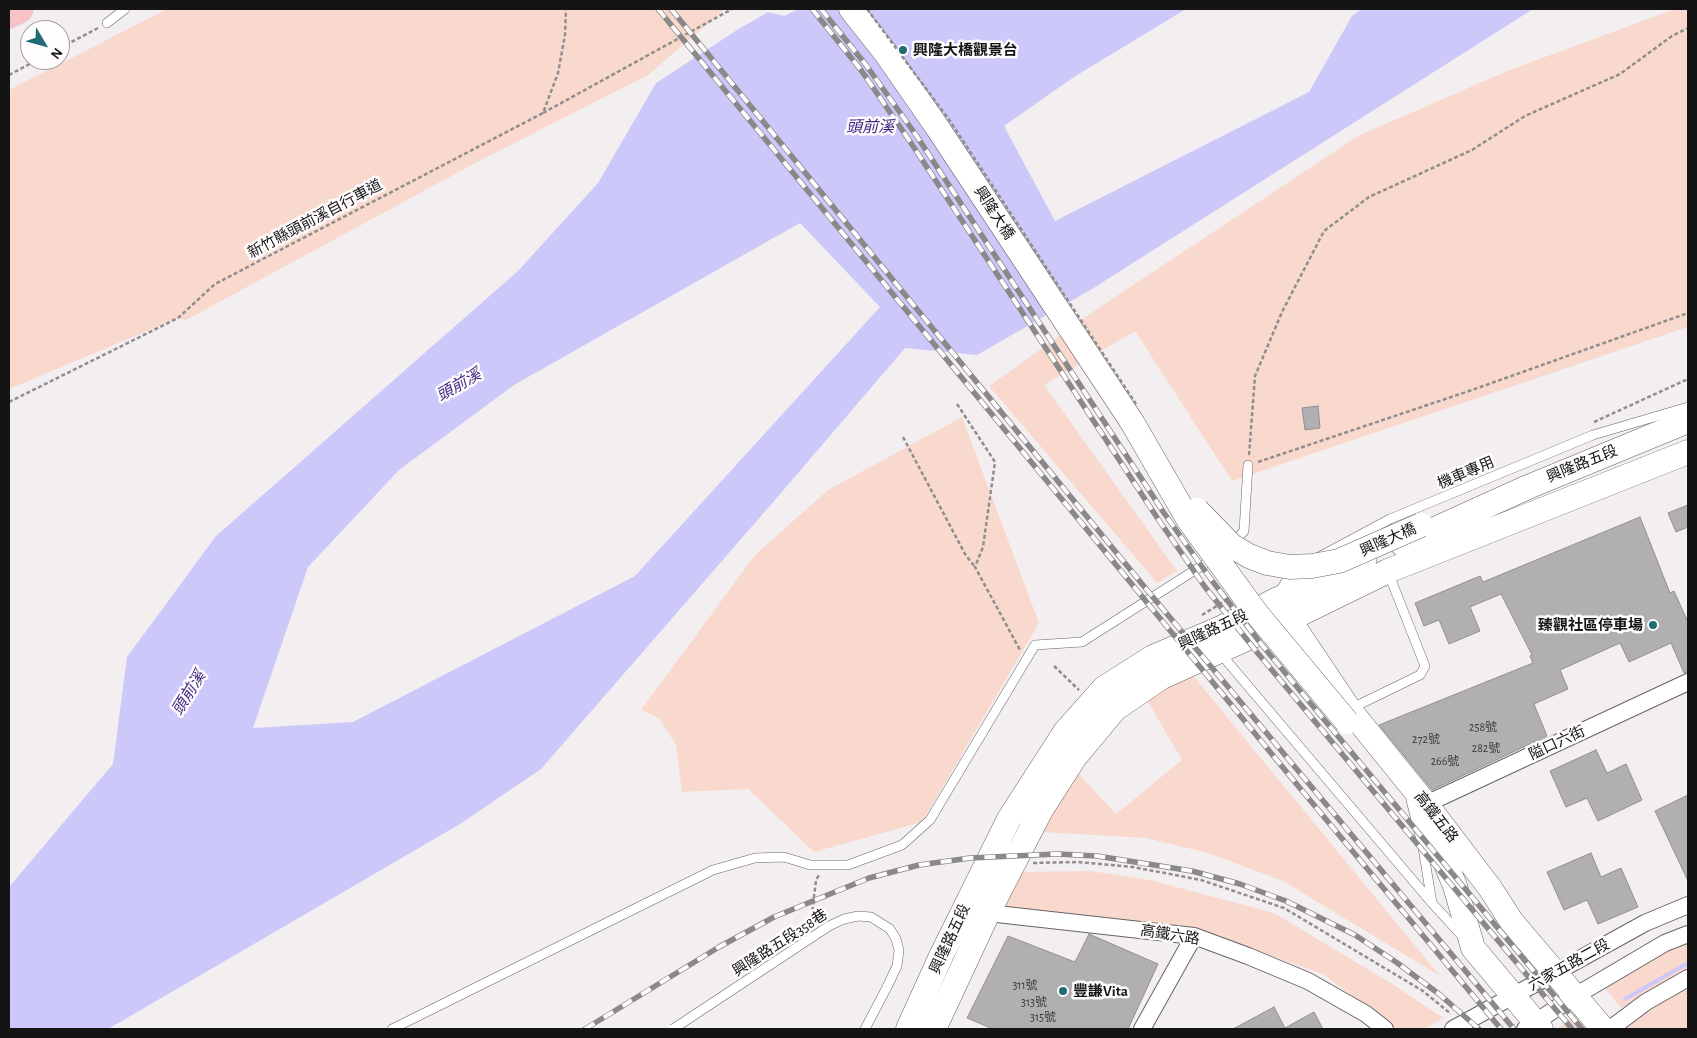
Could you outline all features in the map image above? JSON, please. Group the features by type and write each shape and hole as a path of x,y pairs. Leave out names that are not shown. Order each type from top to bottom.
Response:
{"highway":[{"path":"9,14 19,9"}],"street":[{"name":"興隆大橋","path":"851,9 885,52 937,127 1136,416 1198,511 1214,530 1232,546 1267,563 1290,567 1312,566 1339,561 1622,435 1688,414"},
{"name":"興隆大橋","path":"1136,416 1193,526 1257,614 1348,715 1419,802"},
{"name":"興隆路五段","path":"934,1029 988,914 1041,810 1075,756 1115,709 1162,677 1218,651 1282,610 1528,487 1688,421"},
{"name":"興隆路五段","path":"908,1029 966,904 1009,819 1065,732 1104,688 1154,657 1223,627 1282,610 1388,571 1688,452"},
{"path":"1282,610 1348,715"},
{"name":"隘口六街","path":"1419,802 1688,682"},
{"name":"高鐵五路","path":"1419,802 1455,886 1473,948 1513,997 1534,1027"},
{"name":"高鐵五路","path":"1419,802 1490,888 1512,922 1603,1029"},
{"name":"高鐵六路","path":"966,904 988,914 1194,936 1308,981 1366,1014 1385,1029"},
{"name":"六家五路二段","path":"1458,1026 1645,923 1688,905"},
{"name":"六家五路二段","path":"1534,1027 1575,996 1665,943 1688,934"},
{"path":"1142,1029 1194,936"},
{"path":"1610,1029 1646,1002 1688,978"}],"lane":[{"path":"107,23 125,9"},
{"name":"機車專用","path":"1282,610 1285,583 1312,562 1390,519 1612,428 1688,407"},
{"path":"392,1029 713,870 755,858 784,857 810,866 848,865 902,845 930,820 1035,645 1082,642 1226,550 1244,531 1248,465"},
{"path":"1348,715 1420,675 1425,666 1388,571"},
{"path":"1218,651 1432,903 1473,948"},
{"path":"1419,802 1423,848 1432,903"},
{"name":"興隆路五段358巷","path":"673,1029 829,926 844,919 858,916 871,917 890,929 896,939 899,950 897,966 865,1029"}],"path":[{"path":"543,113 558,73 565,35 566,9"},
{"name":"新竹縣頭前溪自行車道","path":"9,402 178,318 214,284 543,113 732,9"},
{"path":"867,9 950,121 1136,416"},
{"path":"70,43 107,23"},
{"path":"1688,28 1672,36 1620,74 1525,116 1472,150 1369,197 1324,232 1282,312 1255,376 1248,465 1472,390 1688,313"},
{"path":"957,404 994,462 983,547 975,567"},
{"path":"903,437 965,554 975,567 1026,661"},
{"path":"1054,666 1084,694"},
{"path":"1024,863 1078,862 1132,866 1201,880 1284,908 1423,991 1458,1026"},
{"path":"819,929 812,914 816,880 824,865"}],"shaded area":[{"path":"167,9 725,9 648,75 479,161 186,320 178,318 9,389 9,90 48,70 70,70 70,59"},
{"path":"1675,9 1688,9 1688,327 1232,481 1135,331 1044,385 1177,571 1157,583 989,386 1103,305 1358,136 1507,71"},
{"path":"962,417 1039,623 922,822 814,852 748,789 682,792 676,745 659,718 641,710 755,555 828,490"},
{"path":"1190,672 1440,976 1283,881 1208,853 1146,838 1042,832 1076,771 1116,814 1182,760 1147,700"},
{"path":"1091,871 1150,880 1274,913 1394,985 1443,1018 1424,1029 1396,1029 1323,974 1190,927 1004,908 1017,872"},
{"path":"1688,942 1688,974 1681,975 1621,1008 1605,988 1662,952"},
{"path":"1688,988 1688,1029 1622,1028"},
{"path":"1580,1010 1597,1029 1558,1029"}],"water":[{"name":"頭前溪","path":"799,9 1186,9 1074,77 1004,126 1055,221 1309,92 1352,16 1362,9 1533,9 1092,289 977,355 905,348 541,769 460,824 108,1029 9,1029 9,887 113,764 127,657 216,536 518,271 598,183 656,83 768,12 784,16","holes":["800,223 880,307 635,576 353,722 253,728 308,567 399,470 514,385"]}],"building":[{"path":"1318,406 1320,428 1305,430 1302,408"},
{"path":"1688,505 1688,527 1676,532 1668,513"},
{"path":"1640,517 1670,593 1674,591 1688,622 1688,672 1684,673 1671,643 1629,662 1620,643 1560,670 1568,689 1534,704 1547,736 1432,790 1379,725 1533,663 1530,656 1532,655 1501,594 1470,607 1480,631 1449,644 1439,620 1424,626 1415,603 1480,576 1483,582"},
{"path":"1596,750 1607,773 1626,764 1642,800 1598,821 1587,798 1566,807 1550,771"},
{"path":"1688,795 1688,881 1655,811"},
{"path":"1591,853 1601,877 1621,868 1638,907 1598,924 1587,900 1564,910 1547,872"},
{"name":"豐謙Vita","path":"1089,934 1158,964 1128,1029 993,1029 967,1018 1008,936 1075,962"},
{"path":"1274,1007 1285,1028 1314,1012 1323,1029 1233,1029"}],"waterway":[{"path":"1625,999 1688,963"}],"railway":[{"path":"658,9 1299,787 1501,1029"},
{"path":"671,9 1147,590 1514,1029"},
{"path":"812,9 861,70 909,140 1158,519 1205,587 1256,651 1572,1029"},
{"path":"821,9 866,65 916,135 1164,513 1213,582 1262,645 1582,1029"},
{"path":"585,1029 719,947 774,917 869,878 919,865 970,858 1057,854 1097,856 1192,871 1240,884 1286,901 1355,935 1396,962 1439,994 1479,1029"}],"place":[{"name":"興隆大橋觀景台","path":"903,50"},
{"name":"臻觀社區停車場","path":"1653,625"},
{"name":"豐謙Vita","path":"1063,991"}]}
